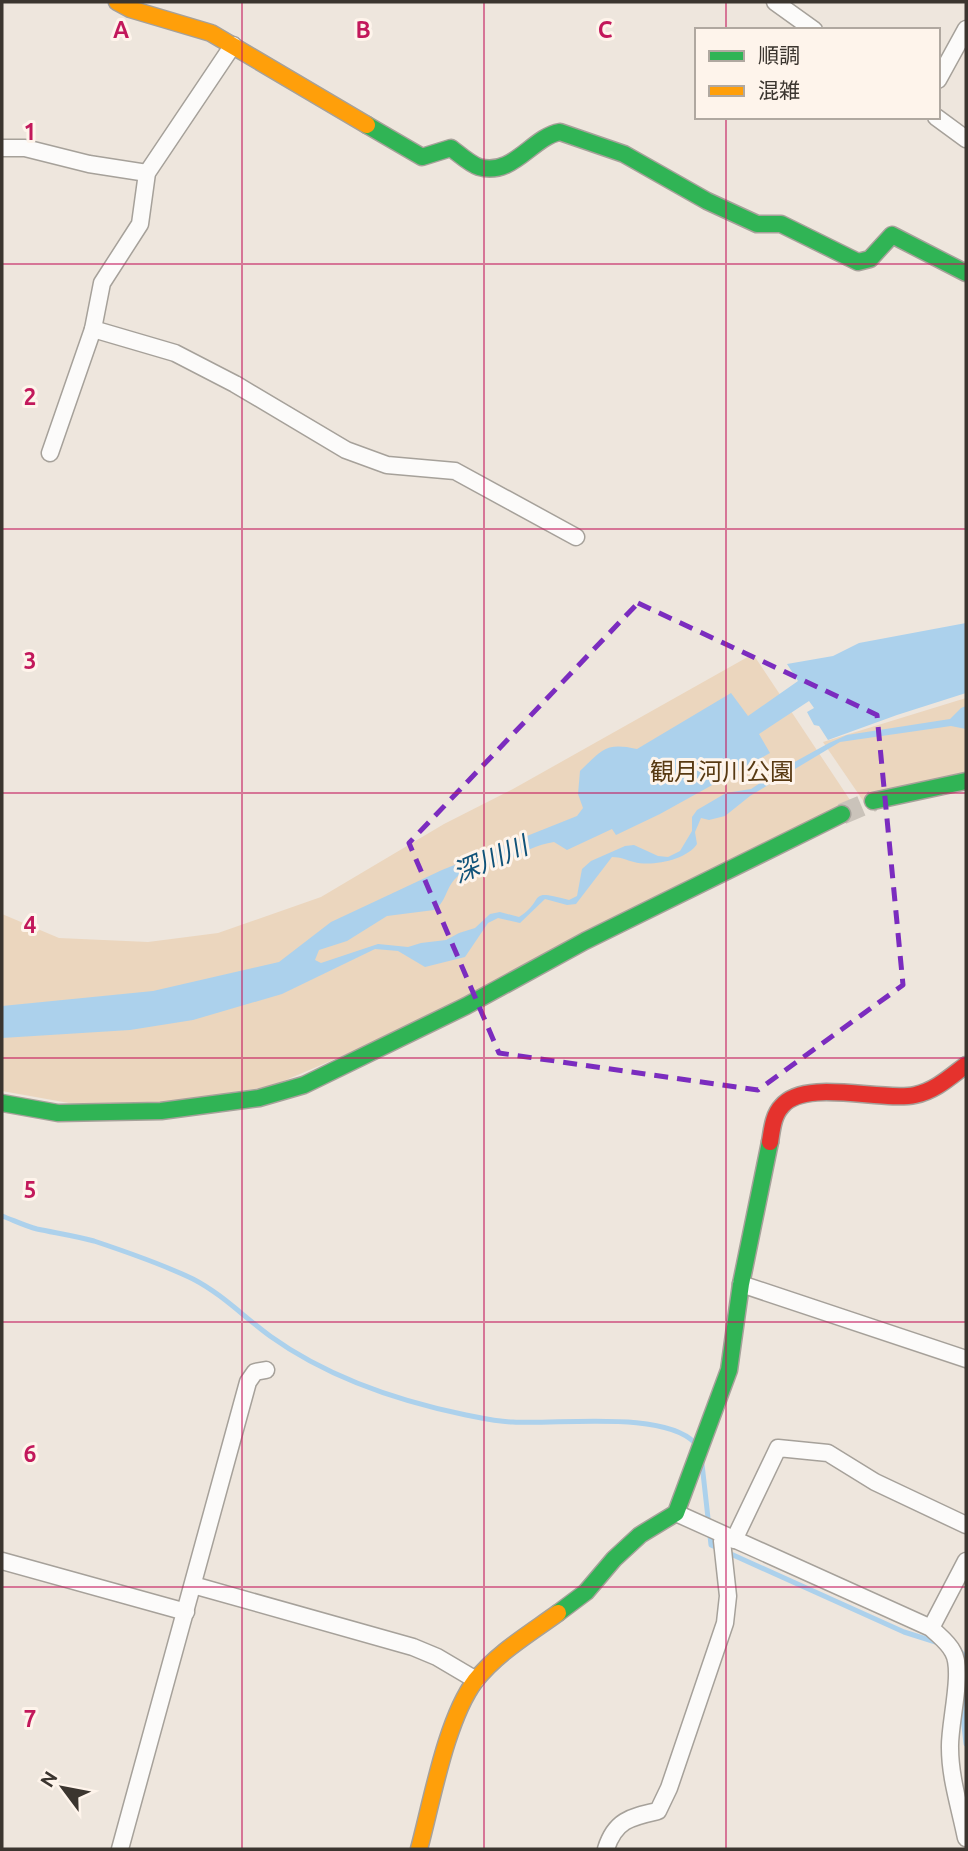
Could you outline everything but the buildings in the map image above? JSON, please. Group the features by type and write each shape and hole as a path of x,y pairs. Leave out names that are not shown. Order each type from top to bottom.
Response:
{"street":[{"path":"117,2 130,9 211,33 422,157 451,148 479,167 498,168 518,159 549,134 561,132 624,154 707,201 757,224 782,224 858,262 870,259 892,235 966,274"},
{"path":"775,2 811,28"},
{"path":"940,76 966,29"},
{"path":"50,453 93,329 102,283 140,224 147,173 233,45"},
{"path":"939,119 966,139"},
{"path":"2,148 25,148 89,164 147,173"},
{"path":"93,329 174,352 346,450 387,466 455,471 576,537"},
{"path":"873,802 966,781"},
{"path":"2,1103 58,1113 161,1111 259,1098 304,1085 466,1006 585,941 842,814"},
{"path":"419,1849 453,1724 476,1680 496,1658 586,1592 614,1559 640,1535 676,1513 729,1370 741,1284 774,1120 783,1104 798,1094 866,1093 909,1096 941,1086 966,1065"},
{"path":"741,1284 966,1359"},
{"path":"120,1849 248,1382 255,1372 266,1370"},
{"path":"606,1849 610,1838 629,1817 658,1811 669,1788 725,1623 728,1596 722,1542 731,1538 778,1448 828,1453 875,1482 966,1525"},
{"path":"676,1513 931,1628 947,1643 955,1655 956,1685 950,1747 954,1784 966,1838"},
{"path":"2,1561 186,1612"},
{"path":"931,1628 966,1561"},
{"path":"194,1585 413,1647 437,1657 476,1680"}],"highlighted area":[{"path":"638,603 877,715 903,985 758,1090 499,1053 409,843"}],"green space":[{"name":"観月河川公園","path":"753,654 854,806 736,861 431,1018 272,1086 158,1104 69,1103 2,1091 2,914 59,938 148,942 218,933 321,897 444,824 513,789"},
{"path":"966,698 966,777 864,802 823,742"}],"water":[{"name":"深川川","path":"966,623 966,693 828,740 819,726 814,725 807,712 814,708 809,701 759,734 770,753 660,814 616,835 612,829 567,850 554,842 460,874 434,910 387,916 347,941 319,950 315,960 321,963 378,944 408,947 446,940 475,928 490,914 500,912 519,917 541,895 569,900 577,896 582,869 591,861 625,846 634,845 658,856 668,857 680,851 692,831 692,817 697,810 726,793 751,789 780,770 847,735 950,719 966,706 966,729 951,726 840,742 750,796 725,816 709,820 701,818 695,832 697,844 692,850 668,861 650,864 612,857 576,904 567,905 545,899 520,923 498,918 488,923 465,957 425,967 398,951 375,949 282,994 193,1020 130,1030 2,1038 2,1006 153,991 279,962 331,922 442,870 577,816 583,808 578,794 580,771 611,747 637,749 731,693 748,716 798,681 787,664 833,656 859,643"}],"waterway":[{"path":"2,1216 37,1229 94,1241 193,1279 292,1351 339,1375 389,1395 440,1409 501,1421 609,1421 659,1426 680,1433 695,1443"},
{"path":"702,1464 711,1545 904,1632 942,1644"},
{"path":"958,1648 966,1659"},
{"path":"966,1683 962,1708 966,1744"}],"tunnel":[{"path":"842,814 873,801"}],"traffic: fast":[{"path":"367,125 422,157 451,148 476,166 491,169 512,162 540,141 560,132 624,154 707,201 757,224 781,224 858,262 870,259 892,235 966,273"},
{"path":"873,801 966,781"},
{"path":"2,1103 58,1113 161,1111 259,1098 304,1085 466,1006 585,941 842,814"},
{"path":"558,1613 586,1592 614,1559 640,1535 676,1513 729,1370 741,1284 770,1142"}],"traffic: slow":[{"path":"117,2 130,9 211,33 367,125"},
{"path":"419,1849 441,1762 465,1697 475,1681 493,1662 558,1613"}],"traffic: jam":[{"path":"770,1142 777,1114 782,1106 793,1098 808,1093 825,1092 915,1095 936,1087 966,1065"}]}
